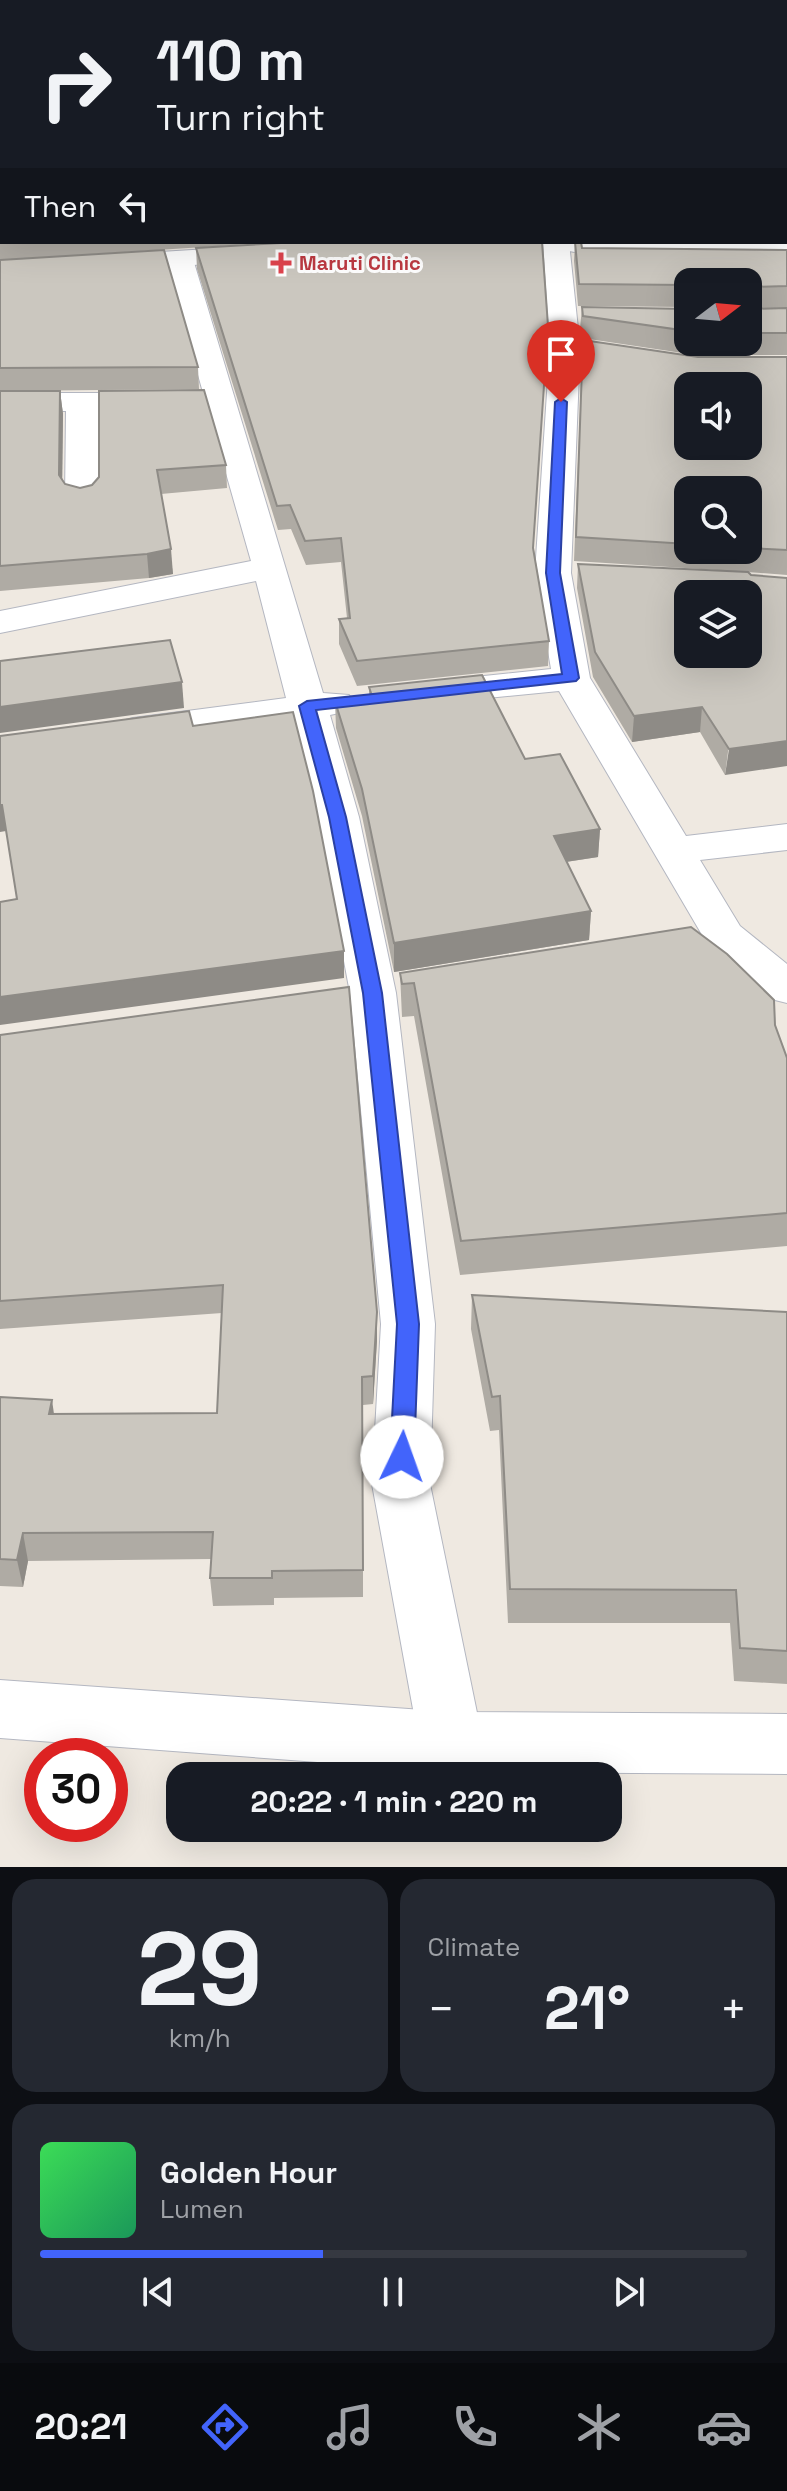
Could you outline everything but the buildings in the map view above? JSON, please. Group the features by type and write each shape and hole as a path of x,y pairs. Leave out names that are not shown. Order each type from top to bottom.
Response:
{"street":[{"path":"556,244 578,334 569,574 571,678 724,935 787,988"},
{"path":"572,244 787,246"},
{"path":"0,270 287,252"},
{"path":"179,259 270,568 338,817 373,993 408,1324 401,1484 451,1742"},
{"path":"0,402 222,401"},
{"path":"82,403 82,499"},
{"path":"0,622 270,568"},
{"path":"92,735 307,706 571,678"},
{"path":"673,850 787,837"},
{"path":"678,943 724,935"},
{"path":"326,999 419,985"},
{"path":"0,1709 451,1742 787,1744"}],"place":[{"name":"Maruti Clinic","path":"281,263"}],"route":[{"path":"402,1457 408,1324 373,993 338,817 307,706 571,678 553,573 561,402"}]}
